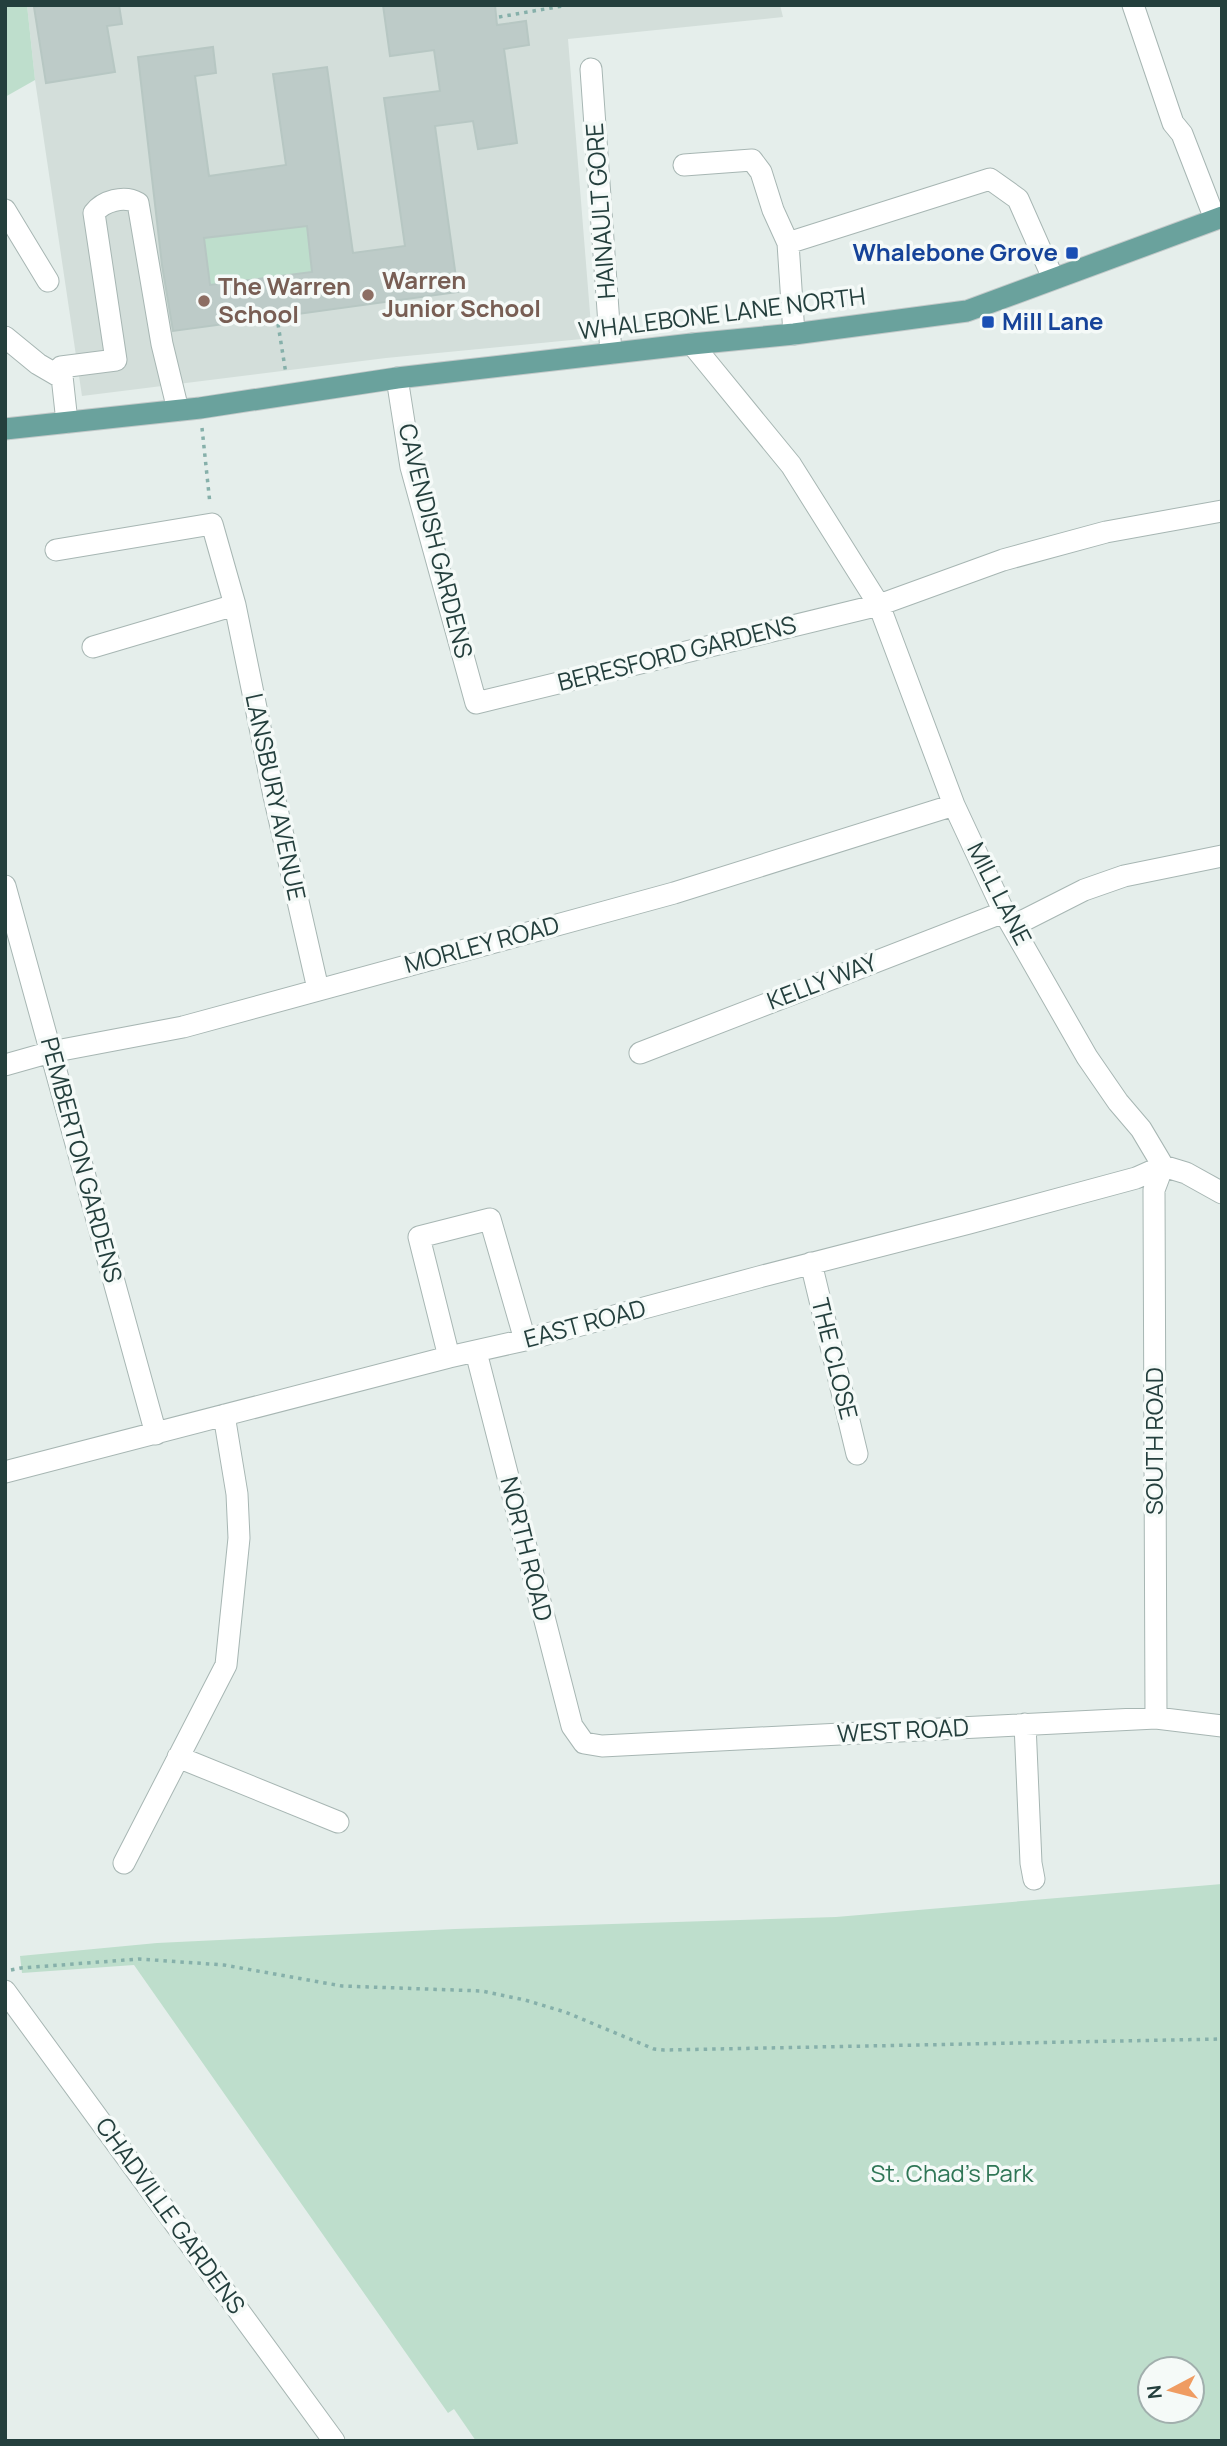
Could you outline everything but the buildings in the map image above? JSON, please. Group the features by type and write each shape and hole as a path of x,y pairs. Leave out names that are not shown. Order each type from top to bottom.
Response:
{"main road":[{"name":"WHALEBONE LANE NORTH","path":"5,429 200,408 397,378 794,334 967,311 1219,218"}],"street":[{"path":"1133,5 1172,123 1182,134 1219,218"},
{"name":"HAINAULT GORE","path":"591,69 611,353"},
{"path":"684,165 752,160 761,172 773,210 788,243 794,334"},
{"path":"788,243 990,179 1018,200 1053,278"},
{"path":"67,422 61,367 116,360 94,213 100,205 132,199 138,203 162,344 178,410"},
{"path":"5,210 48,281"},
{"path":"5,337 21,352 62,379"},
{"name":"MILL LANE","path":"692,344 792,465 879,605 954,805 1008,919 1087,1057 1118,1102 1141,1129 1163,1166"},
{"name":"CAVENDISH GARDENS","path":"397,378 411,467 475,703"},
{"name":"BERESFORD GARDENS","path":"475,703 879,605 1003,560 1106,532 1222,511"},
{"path":"56,550 212,524"},
{"name":"LANSBURY AVENUE","path":"212,524 235,605 274,796 318,989"},
{"path":"93,647 235,605"},
{"name":"MORLEY ROAD","path":"5,1065 51,1052 183,1027 674,893 954,805"},
{"name":"KELLY WAY","path":"640,1053 1124,876 1222,856"},
{"name":"PEMBERTON GARDENS","path":"5,886 156,1434"},
{"path":"1163,1166 1186,1172 1222,1194"},
{"name":"EAST ROAD","path":"5,1472 449,1357 525,1340 1096,1189 1136,1178 1163,1166"},
{"name":"SOUTH ROAD","path":"1156,1717 1154,1190 1163,1166"},
{"path":"449,1357 419,1237 490,1219 525,1340"},
{"name":"THE CLOSE","path":"811,1263 857,1454"},
{"name":"NORTH ROAD","path":"476,1352 572,1726 584,1743"},
{"path":"124,1863 226,1665 239,1538 237,1494 224,1415"},
{"name":"WEST ROAD","path":"584,1743 602,1746 1156,1717 1222,1726"},
{"path":"1025,1724 1034,1879"},
{"path":"178,1757 338,1822"},
{"name":"CHADVILLE GARDENS","path":"5,1992 334,2441"}],"path":[{"path":"499,17 568,5"},
{"path":"278,324 289,394"},
{"path":"200,408 212,524"},
{"path":"5,1972 21,1968 139,1959 224,1965 342,1986 482,1991 565,2012 654,2049 664,2050 1222,2039"}],"shaded area":[{"path":"27,5 780,5 783,17 568,39 592,338 386,358 82,396 35,80"}],"green space":[{"path":"5,5 27,5 35,80 5,97"},
{"path":"307,226 312,272 210,285 204,238"},
{"name":"St. Chad's Park","path":"1222,1884 1222,2441 476,2441 454,2409 448,2413 134,1965 22,1973 20,1956 157,1943 455,1929 836,1917"}],"place":[{"name":"Whalebone Grove","path":"1072,253"},
{"name":"Warren Junior School","path":"368,295"},
{"name":"The Warren School","path":"204,301"},
{"name":"Mill Lane","path":"988,322"}]}
